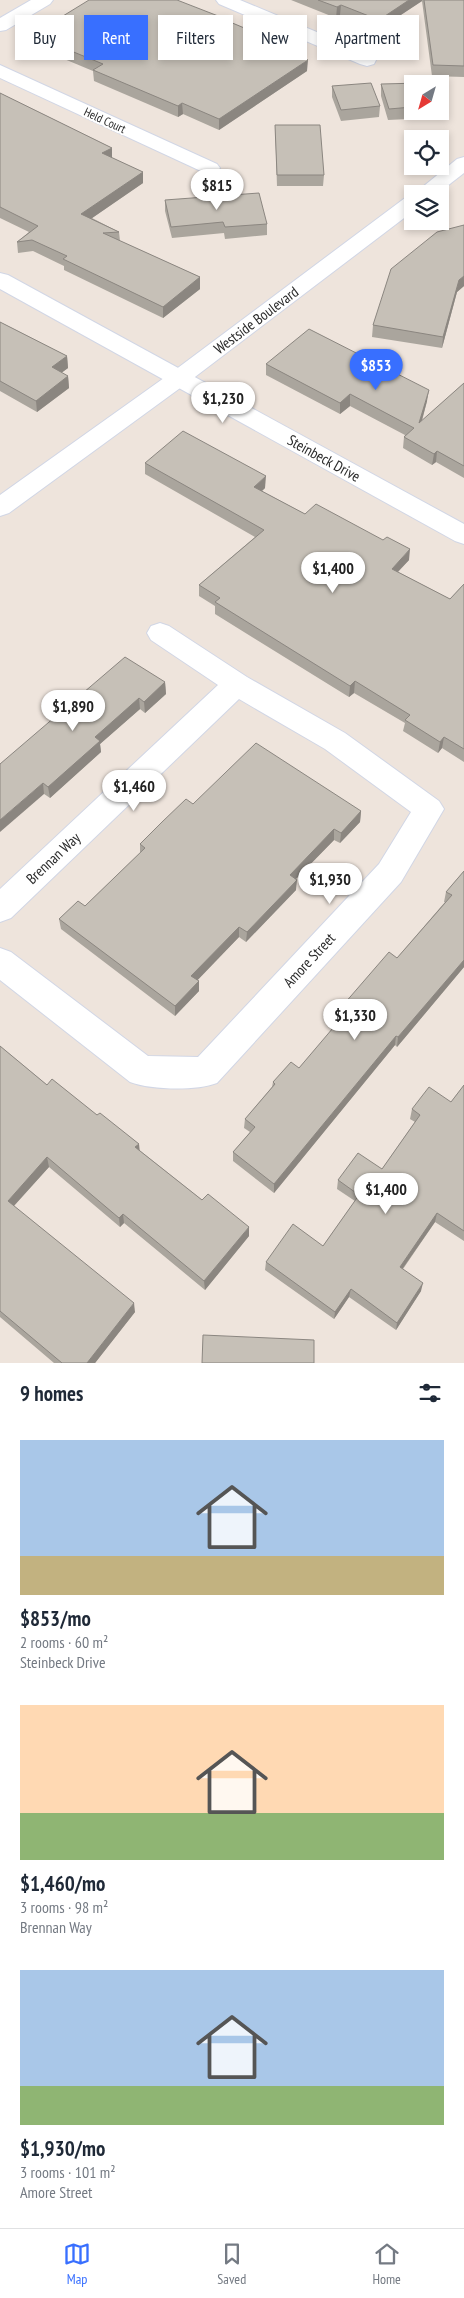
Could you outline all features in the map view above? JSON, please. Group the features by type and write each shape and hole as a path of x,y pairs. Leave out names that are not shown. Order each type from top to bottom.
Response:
{"street":[{"path":"0,26 44,0"},
{"path":"225,0 317,39"},
{"name":"Held Court","path":"0,71 210,168"},
{"path":"436,185 464,163"},
{"name":"Westside Boulevard","path":"0,508 179,378 404,208"},
{"name":"Steinbeck Drive","path":"0,280 464,535"},
{"name":"Amore Street","path":"0,962 142,1071 205,1072 390,873 429,809 335,741 237,684 160,633"},
{"name":"Brennan Way","path":"0,909 237,684"}],"building":[{"path":"89,0 177,0 216,15 158,15 158,60 233,60 233,23 243,27 243,60 308,60 219,119 182,103 178,106 93,70 103,64 93,60 148,60 148,15 84,15 84,56 74,52 74,15 65,15"},
{"path":"318,0 409,0 386,15 366,15 341,5 337,7"},
{"path":"424,0 464,0 464,66 433,65"},
{"path":"371,83 380,106 341,110 332,86"},
{"path":"404,83 404,108 389,109 381,84"},
{"path":"0,93 112,148 102,153 143,172 81,214 119,232 103,233 200,277 163,307 63,259 67,256 32,240 17,242 38,226 0,207"},
{"path":"275,125 320,125 324,175 277,175"},
{"path":"259,193 267,224 225,227 223,222 171,227 165,200"},
{"path":"464,225 464,276 459,280 443,337 373,325 391,269 437,232"},
{"path":"0,322 67,356 52,367 68,376 36,401 0,381"},
{"path":"309,329 429,390 419,423 464,383 464,466 437,451 434,454 404,437 414,428 350,394 340,403 266,364"},
{"path":"183,431 266,476 254,487 305,514 316,504 383,540 387,537 410,549 392,569 450,599 464,584 464,749 444,737 440,742 405,720 410,715 355,681 350,686 215,602 220,598 199,585 264,530 145,463"},
{"path":"125,657 165,682 144,702 139,698 95,737 100,741 48,787 43,783 0,820 0,764"},
{"path":"256,743 361,811 341,833 334,829 290,875 297,880 247,932 239,927 191,976 199,981 175,1006 59,919 78,901 85,906 145,848 140,844 186,799 193,804"},
{"path":"464,871 464,960 398,1037 396,1036 274,1184 233,1152 255,1127 245,1119 291,1062 299,1068 350,1008 344,1004 389,952 397,958 452,895 446,892"},
{"path":"0,1046 47,1085 52,1079 97,1115 100,1113 139,1144 135,1147 202,1200 208,1194 249,1227 204,1281 123,1214 119,1218 47,1157 8,1201 134,1303 87,1363 62,1363 0,1311"},
{"path":"464,1085 464,1231 437,1213 400,1267 423,1283 397,1323 351,1289 335,1312 266,1262 293,1224 323,1246 359,1195 338,1180 358,1153 382,1169 420,1115 412,1109 429,1087 451,1102"},
{"path":"203,1335 314,1340 314,1363 202,1363"}]}
